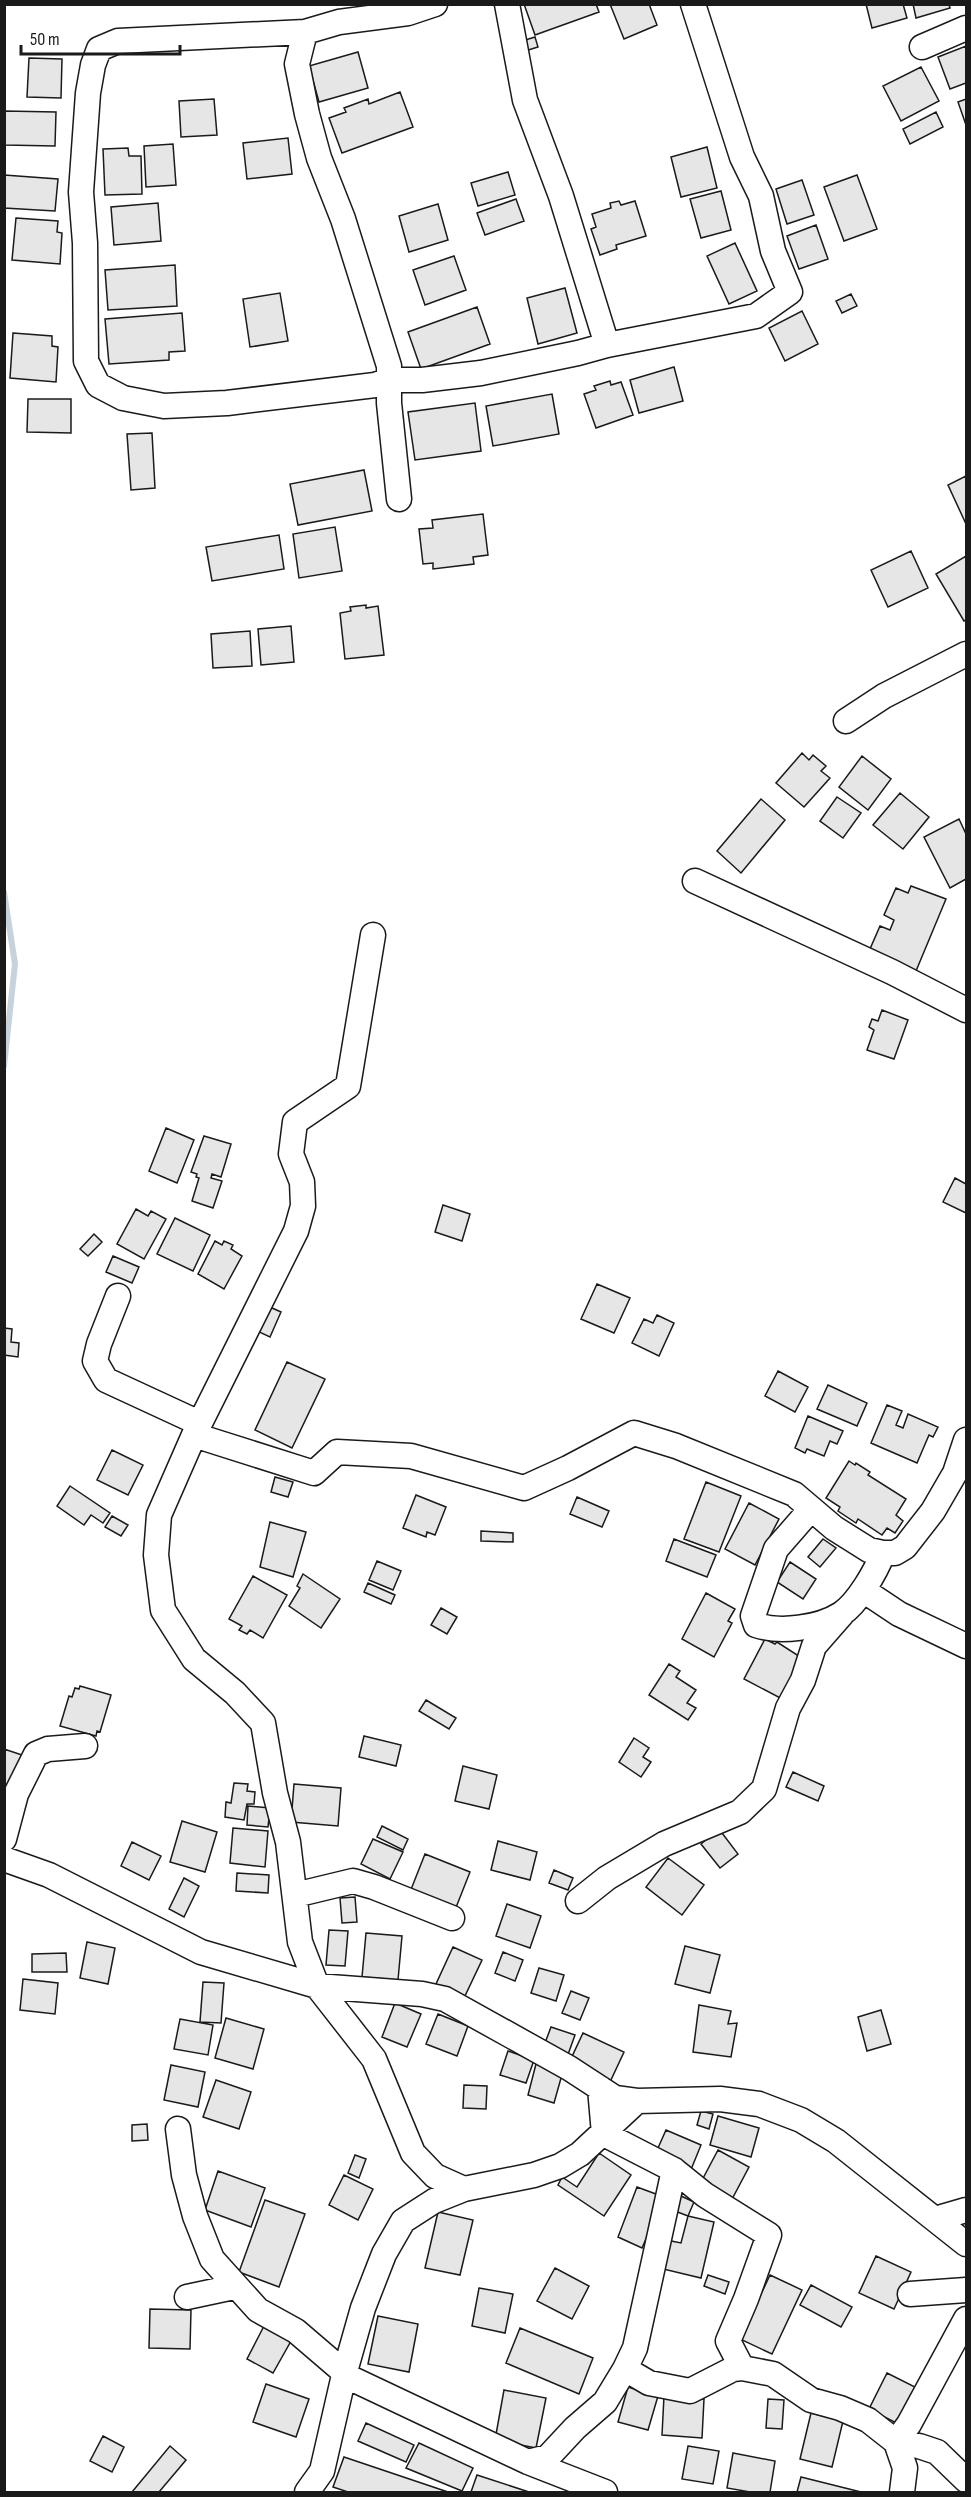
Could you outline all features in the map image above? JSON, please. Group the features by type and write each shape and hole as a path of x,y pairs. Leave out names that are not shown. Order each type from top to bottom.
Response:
{"street":[{"path":"435,4 408,13 339,22 305,32 118,41 99,49 93,65 88,93 81,192 85,243 87,361 98,385 123,398 164,406 275,398 375,385 389,380 422,380 481,373 607,345 756,316 790,292 773,251 761,196 742,157 693,4"},
{"path":"507,4 525,100 561,196 607,345"},
{"path":"922,47 966,28"},
{"path":"305,32 297,64 307,114 319,158 343,219 388,366 389,404 399,499"},
{"path":"846,722 884,696 966,654"},
{"path":"695,881 892,972 966,1010"},
{"path":"373,934 348,1086 294,1122 291,1154 302,1182 303,1206 296,1231 197,1429 159,1515 156,1555 163,1610 194,1659 236,1694 263,1723 275,1792 288,1842 300,1942 317,1986 374,2059 413,2153 435,2176 464,2189"},
{"path":"118,1296 99,1344 95,1361 106,1380 197,1429 314,1473 337,1452 411,1456 524,1488 634,1433 676,1446 794,1494 834,1528 869,1550 895,1553 905,1547 933,1511 955,1473 966,1440"},
{"path":"811,1509 776,1549 753,1616 756,1625 769,1630 808,1627 842,1614"},
{"path":"578,1901 607,1878 664,1845 740,1812 764,1789 788,1708 803,1680 814,1647 873,1578 883,1553"},
{"path":"863,1590 899,1614 966,1646"},
{"path":"4,1839 16,1794 36,1754 48,1749 85,1746"},
{"path":"4,1858 49,1875 201,1952 317,1986 422,1994 445,1999 569,2068 615,2098 637,2101 720,2098 759,2104 801,2120 836,2141 966,2244"},
{"path":"295,1894 353,1881 452,1918"},
{"path":"600,2088 604,2134"},
{"path":"307,2493 322,2471 345,2374 371,2286 384,2254 403,2221 434,2201 464,2189 534,2175 560,2166 580,2154 604,2134 637,2101"},
{"path":"178,2129 184,2175 195,2216 212,2259 234,2287 258,2310 296,2331 345,2374 528,2462 605,2493"},
{"path":"604,2134 674,2170 705,2195 769,2235 728,2341 742,2368"},
{"path":"528,2462 548,2457 575,2428 605,2402 625,2369 635,2348 674,2170"},
{"path":"935,2219 966,2210"},
{"path":"187,2296 234,2287"},
{"path":"910,2294 966,2290"},
{"path":"896,2442 909,2424 966,2319"},
{"path":"625,2369 649,2383 690,2391 733,2369 742,2368 773,2374 811,2400 840,2408 868,2420 896,2442 919,2445 937,2452 966,2480"},
{"path":"896,2442 905,2468 902,2493"}],"building":[{"path":"524,4 596,4 599,12 535,35"},
{"path":"610,4 649,4 657,25 624,39"},
{"path":"866,4 903,4 907,18 872,28"},
{"path":"913,4 949,4 950,8 916,18"},
{"path":"535,37 538,47 525,51 522,41"},
{"path":"966,46 966,83 950,89 938,57"},
{"path":"358,52 368,88 319,102 309,66"},
{"path":"29,58 62,59 61,98 27,97"},
{"path":"921,67 939,101 901,121 883,86"},
{"path":"400,92 413,127 342,153 329,118 346,112 344,108 368,99 369,104"},
{"path":"214,99 217,135 181,137 179,101"},
{"path":"966,99 966,125 958,102"},
{"path":"4,111 56,112 55,146 4,145"},
{"path":"936,112 943,127 910,144 903,129"},
{"path":"288,138 292,174 247,179 243,143"},
{"path":"173,144 176,185 146,187 144,146"},
{"path":"707,147 717,188 681,197 671,157"},
{"path":"128,148 129,156 141,156 142,194 105,195 103,149"},
{"path":"508,172 515,195 478,206 471,183"},
{"path":"4,175 58,179 55,211 4,208"},
{"path":"857,175 877,229 844,241 824,187"},
{"path":"802,180 814,215 787,224 776,189"},
{"path":"721,191 731,230 701,238 690,199"},
{"path":"516,199 524,221 485,235 477,213"},
{"path":"619,201 621,205 635,201 646,236 616,245 617,249 600,255 591,229 596,227 592,214 611,208 610,203"},
{"path":"158,203 161,241 114,245 111,207"},
{"path":"438,204 448,240 409,252 399,216"},
{"path":"16,218 58,221 57,232 62,233 60,264 12,260"},
{"path":"816,225 828,259 799,269 787,236"},
{"path":"735,243 757,291 729,304 707,256"},
{"path":"454,256 466,290 425,305 413,270"},
{"path":"175,265 177,306 108,310 105,270"},
{"path":"565,288 577,333 538,344 527,298"},
{"path":"280,293 288,341 250,347 243,299"},
{"path":"851,294 857,306 842,313 836,301"},
{"path":"477,307 490,344 421,369 408,332"},
{"path":"802,311 818,344 785,361 769,328"},
{"path":"182,313 185,351 169,352 169,360 109,364 105,319"},
{"path":"13,333 52,336 52,346 58,347 56,382 10,378"},
{"path":"674,367 683,401 639,413 630,380"},
{"path":"610,381 611,385 621,382 633,415 596,428 584,394 596,390 594,386"},
{"path":"552,394 559,434 493,446 486,406"},
{"path":"28,399 71,399 71,433 27,432"},
{"path":"475,403 481,451 415,460 408,412"},
{"path":"152,433 155,488 131,490 127,434"},
{"path":"364,470 372,511 298,525 290,484"},
{"path":"966,476 966,524 948,485"},
{"path":"483,514 488,555 473,557 474,564 433,569 433,563 423,564 419,529 433,528 432,520"},
{"path":"335,527 342,571 299,578 293,534"},
{"path":"279,535 284,569 212,581 206,547"},
{"path":"911,551 928,588 888,607 871,570"},
{"path":"966,556 966,620 964,621 936,574"},
{"path":"366,605 366,608 378,606 384,655 345,659 340,613 351,611 350,607"},
{"path":"291,626 294,662 261,665 258,629"},
{"path":"250,631 252,666 213,668 211,634"},
{"path":"802,753 809,760 813,755 826,766 821,771 830,778 804,807 776,783"},
{"path":"862,756 891,779 868,810 839,787"},
{"path":"900,793 929,817 903,849 873,825"},
{"path":"837,797 861,813 843,838 820,821"},
{"path":"761,799 785,820 741,873 717,851"},
{"path":"959,819 966,834 966,879 950,888 924,837"},
{"path":"911,886 946,899 916,971 870,949 880,926 890,930 894,920 884,915 896,888 908,893"},
{"path":"882,1010 908,1020 894,1059 867,1050 874,1030 869,1027 872,1019 878,1021"},
{"path":"166,1128 194,1140 177,1183 149,1171"},
{"path":"204,1136 231,1144 221,1177 212,1174 211,1178 222,1181 213,1208 192,1201 199,1178 196,1177 197,1174 191,1172"},
{"path":"955,1178 966,1184 966,1213 943,1202"},
{"path":"443,1205 470,1214 462,1241 435,1232"},
{"path":"136,1209 148,1216 151,1211 166,1219 144,1259 117,1244"},
{"path":"175,1218 210,1235 193,1271 157,1254"},
{"path":"94,1234 102,1242 88,1256 80,1249"},
{"path":"215,1241 222,1245 224,1241 233,1245 231,1249 242,1256 224,1289 198,1274"},
{"path":"113,1256 139,1267 132,1283 106,1272"},
{"path":"597,1284 630,1298 614,1333 581,1319"},
{"path":"263,1304 281,1312 270,1337 253,1329"},
{"path":"657,1315 674,1323 659,1356 632,1343 644,1319 653,1323"},
{"path":"4,1328 12,1329 11,1342 19,1343 18,1357 4,1355"},
{"path":"287,1362 325,1379 292,1448 255,1430"},
{"path":"778,1371 808,1387 795,1412 765,1396"},
{"path":"828,1385 867,1403 857,1426 817,1409"},
{"path":"887,1405 902,1411 896,1425 903,1428 908,1414 938,1427 933,1437 929,1435 917,1463 871,1443"},
{"path":"808,1416 843,1431 837,1444 830,1441 824,1456 807,1449 805,1453 795,1448"},
{"path":"112,1450 143,1465 128,1495 97,1480"},
{"path":"849,1461 870,1472 868,1475 906,1499 896,1515 903,1521 895,1533 887,1528 882,1535 858,1519 856,1523 838,1511 840,1507 826,1498"},
{"path":"275,1477 293,1482 288,1497 271,1492"},
{"path":"706,1482 741,1496 719,1552 684,1539"},
{"path":"70,1486 110,1513 103,1523 91,1515 84,1525 57,1506"},
{"path":"416,1495 446,1507 435,1535 427,1532 426,1537 403,1528"},
{"path":"577,1497 609,1511 602,1527 570,1514"},
{"path":"749,1503 779,1519 755,1565 725,1549"},
{"path":"112,1516 128,1525 121,1536 105,1527"},
{"path":"270,1522 306,1532 293,1577 260,1567"},
{"path":"481,1531 513,1533 513,1542 481,1541"},
{"path":"674,1539 716,1555 707,1577 666,1561"},
{"path":"823,1539 836,1548 820,1567 808,1557"},
{"path":"377,1561 401,1571 393,1590 369,1580"},
{"path":"790,1562 816,1579 803,1599 777,1582"},
{"path":"303,1574 340,1599 321,1628 289,1606 300,1588 297,1586"},
{"path":"253,1576 287,1595 263,1638 250,1630 247,1634 239,1630 242,1626 229,1619"},
{"path":"368,1583 395,1595 391,1604 364,1592"},
{"path":"706,1593 735,1609 728,1621 732,1623 714,1657 682,1639"},
{"path":"441,1608 457,1617 447,1634 431,1625"},
{"path":"765,1639 775,1644 777,1642 805,1660 784,1700 744,1679"},
{"path":"669,1664 680,1671 676,1677 696,1690 687,1703 696,1708 688,1720 649,1695"},
{"path":"80,1686 111,1695 100,1732 97,1731 96,1736 60,1726 69,1696 72,1697 75,1688 79,1689"},
{"path":"426,1700 456,1718 449,1729 419,1711"},
{"path":"364,1736 401,1745 396,1766 359,1757"},
{"path":"634,1738 649,1748 643,1757 651,1762 641,1777 619,1762"},
{"path":"4,1749 22,1755 4,1808"},
{"path":"463,1766 497,1775 489,1809 455,1801"},
{"path":"793,1772 824,1786 818,1801 786,1787"},
{"path":"234,1783 248,1784 247,1791 255,1792 254,1804 247,1804 244,1820 225,1817 226,1802 231,1803"},
{"path":"294,1784 341,1788 338,1826 291,1822"},
{"path":"248,1806 270,1808 268,1827 247,1825"},
{"path":"182,1821 217,1832 205,1872 170,1862"},
{"path":"382,1826 408,1839 403,1850 377,1837"},
{"path":"233,1828 268,1831 265,1867 230,1863"},
{"path":"719,1829 738,1854 720,1868 701,1844"},
{"path":"373,1839 403,1852 390,1879 361,1864"},
{"path":"498,1841 537,1852 530,1880 491,1870"},
{"path":"132,1842 161,1856 149,1880 121,1866"},
{"path":"425,1854 470,1872 455,1910 410,1892"},
{"path":"668,1858 704,1885 682,1915 646,1887"},
{"path":"554,1870 573,1878 568,1890 549,1883"},
{"path":"237,1873 269,1875 268,1893 236,1891"},
{"path":"184,1878 199,1886 184,1917 169,1909"},
{"path":"355,1897 357,1922 342,1923 340,1898"},
{"path":"507,1904 541,1916 530,1948 496,1936"},
{"path":"329,1930 348,1931 345,1966 326,1965"},
{"path":"366,1933 402,1936 398,1980 362,1977"},
{"path":"87,1942 115,1948 108,1984 80,1978"},
{"path":"685,1946 720,1955 710,1993 675,1984"},
{"path":"453,1947 482,1960 464,1998 436,1984"},
{"path":"503,1952 523,1960 515,1981 495,1973"},
{"path":"66,1953 67,1972 32,1972 32,1954"},
{"path":"539,1968 564,1975 556,2001 531,1993"},
{"path":"23,1979 58,1983 55,2014 20,2010"},
{"path":"203,1982 224,1983 221,2023 200,2022"},
{"path":"571,1991 589,1998 580,2020 562,2013"},
{"path":"395,2003 421,2014 407,2047 382,2037"},
{"path":"699,2005 731,2011 728,2024 737,2023 731,2057 693,2052"},
{"path":"881,2010 891,2044 867,2051 858,2017"},
{"path":"438,2014 468,2026 457,2056 426,2044"},
{"path":"226,2018 264,2029 253,2069 215,2058"},
{"path":"180,2019 213,2025 208,2055 174,2049"},
{"path":"551,2027 575,2035 566,2060 542,2051"},
{"path":"583,2033 624,2052 610,2082 569,2063"},
{"path":"508,2051 534,2060 526,2083 500,2075"},
{"path":"536,2064 563,2071 554,2103 528,2095"},
{"path":"171,2065 205,2072 198,2107 164,2100"},
{"path":"216,2080 251,2092 239,2129 203,2117"},
{"path":"464,2085 487,2086 486,2109 463,2108"},
{"path":"701,2111 713,2114 709,2129 697,2125"},
{"path":"718,2116 759,2128 751,2157 710,2145"},
{"path":"147,2124 148,2140 132,2141 132,2125"},
{"path":"666,2130 701,2145 690,2172 654,2157"},
{"path":"718,2150 749,2167 731,2201 700,2184"},
{"path":"599,2153 631,2175 604,2216 558,2185 562,2177 577,2187"},
{"path":"355,2155 366,2159 359,2178 348,2173"},
{"path":"218,2171 265,2188 251,2227 205,2210"},
{"path":"344,2175 373,2189 358,2220 329,2205"},
{"path":"637,2187 664,2197 642,2248 618,2237"},
{"path":"681,2196 694,2202 688,2216 675,2211"},
{"path":"265,2200 305,2214 279,2287 239,2272"},
{"path":"438,2212 473,2220 460,2275 425,2268"},
{"path":"688,2216 714,2222 701,2278 659,2268 666,2240 681,2243"},
{"path":"876,2256 911,2272 894,2309 859,2293"},
{"path":"555,2268 589,2286 572,2319 537,2301"},
{"path":"708,2275 729,2282 725,2294 704,2286"},
{"path":"770,2275 802,2290 772,2354 740,2339"},
{"path":"811,2285 852,2307 841,2327 800,2305"},
{"path":"479,2288 513,2294 505,2333 472,2326"},
{"path":"150,2309 191,2310 190,2349 149,2348"},
{"path":"378,2316 418,2324 409,2372 368,2364"},
{"path":"264,2326 291,2341 273,2373 247,2359"},
{"path":"520,2328 593,2358 579,2394 506,2363"},
{"path":"887,2373 921,2390 904,2427 869,2409"},
{"path":"266,2384 309,2399 296,2437 253,2422"},
{"path":"628,2387 658,2396 648,2430 618,2422"},
{"path":"504,2390 546,2398 536,2448 495,2440"},
{"path":"664,2396 704,2399 702,2438 662,2435"},
{"path":"768,2399 784,2400 782,2429 766,2428"},
{"path":"811,2413 843,2421 832,2467 800,2459"},
{"path":"366,2423 414,2445 406,2462 358,2441"},
{"path":"103,2436 124,2447 112,2472 90,2461"},
{"path":"419,2443 473,2468 462,2491 406,2468"},
{"path":"170,2446 186,2460 159,2492 132,2492"},
{"path":"688,2446 719,2451 713,2484 682,2479"},
{"path":"733,2453 775,2461 770,2492 750,2492 727,2488"},
{"path":"344,2457 448,2492 348,2492 333,2487"},
{"path":"477,2475 529,2492 471,2492"},
{"path":"801,2477 861,2492 797,2492"}],"waterway":[{"path":"4,892 15,964 4,1066"}]}
